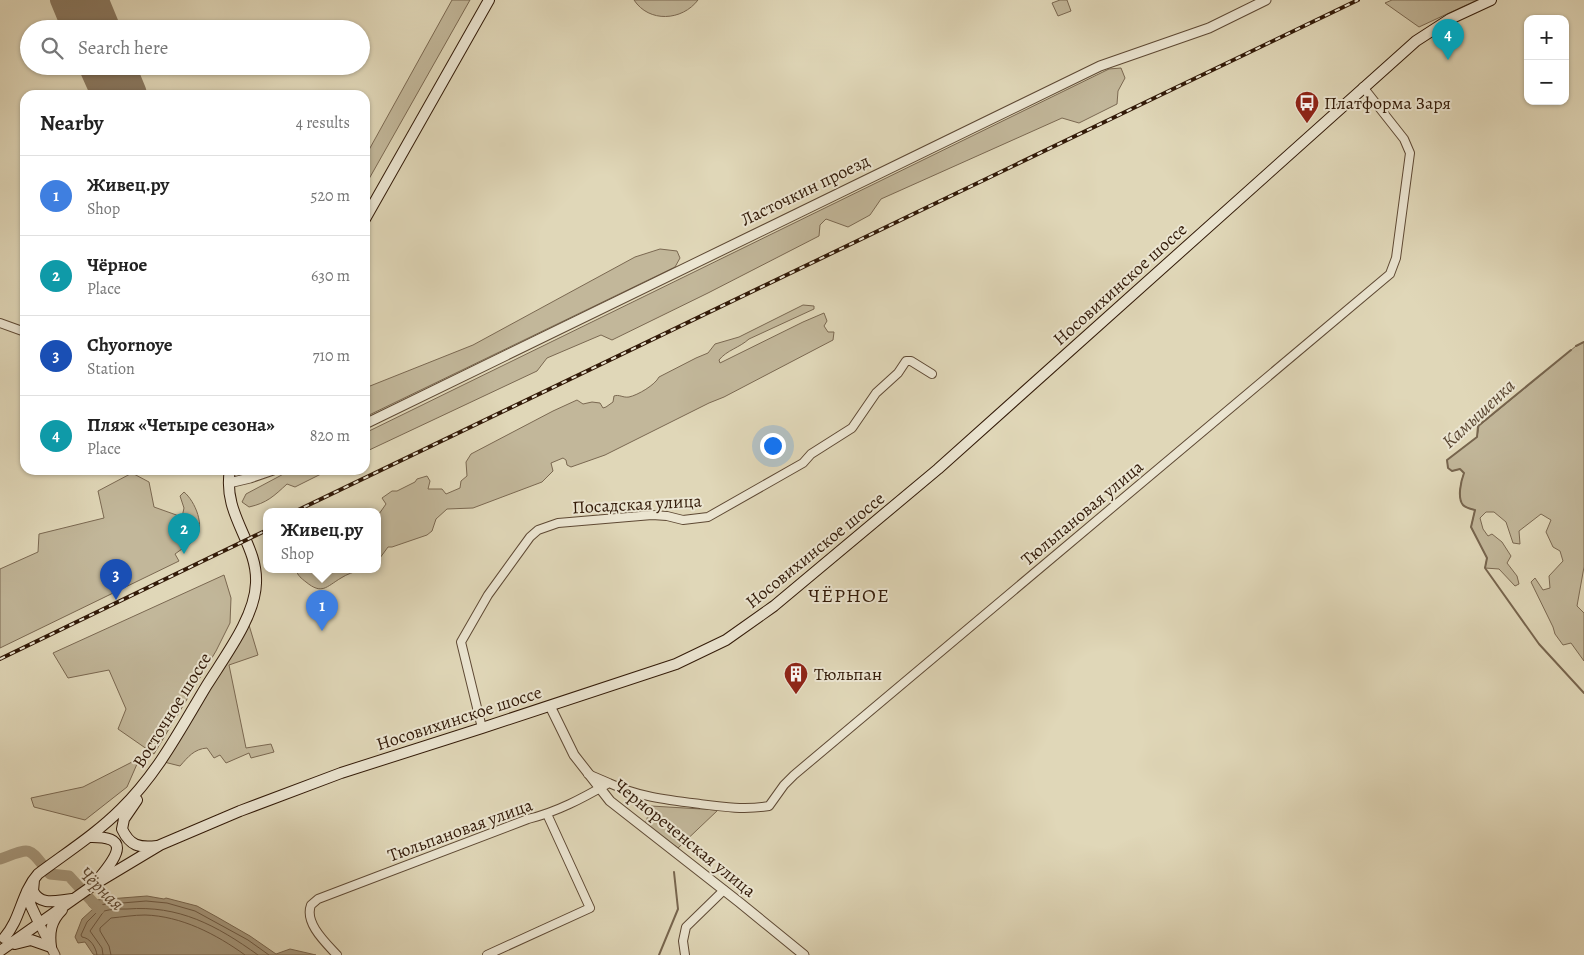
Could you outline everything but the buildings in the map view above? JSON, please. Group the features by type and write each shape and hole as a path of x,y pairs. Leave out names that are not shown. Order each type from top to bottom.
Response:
{"main road":[{"path":"370,210 489,0"},
{"name":"Носовихинское шоссе","path":"3,944 39,923 95,884 160,845 240,811 318,781 550,706 692,657 726,640 757,619 938,469 1416,41 1458,15 1491,0"},
{"name":"Восточное шоссе","path":"3,944 17,919 29,885 39,873 106,824 123,808 152,774 241,630 255,593 256,572 233,510 230,475"},
{"path":"152,774 148,784 124,819 122,829 131,841 138,846 160,845"},
{"path":"89,837 110,838 116,843 117,847 115,859 95,884"},
{"path":"39,873 33,882 33,888 38,898 49,902 73,899"},
{"path":"27,891 31,906 39,923"},
{"path":"53,951 50,935 53,922 73,899"},
{"path":"3,944 30,940 53,951"}],"street":[{"name":"Ласточкин проезд","path":"370,422 1100,66 1209,28 1266,0"},
{"name":"Тюльпановая улица","path":"586,773 639,796 739,809 769,806 784,785 794,775 1390,274 1396,258 1410,152 1404,139 1363,87"},
{"path":"0,323 20,330"},
{"name":"Посадская улица","path":"482,728 461,642 488,595 530,537 538,530 558,523 652,515 683,520 708,517 803,463 811,454 852,428 876,393 898,373 906,361 911,360 932,374"},
{"path":"229,483 259,475"},
{"name":"Чернореченская улица","path":"550,706 569,746 586,773 619,810 724,890 804,955"},
{"name":"Тюльпановая улица","path":"337,955 313,925 309,917 311,905 318,899 528,819 546,814 582,799 609,783"},
{"path":"487,955 590,908 546,814"},
{"path":"685,955 683,941 686,927 724,890"},
{"path":"39,923 53,951"}],"shaded area":[{"path":"452,0 470,0 370,177 370,148"},
{"path":"634,0 698,0 683,12 675,15 657,16 648,13"},
{"path":"1067,0 1071,11 1058,16 1052,3"},
{"path":"1392,0 1477,0 1419,27 1385,3"},
{"path":"1121,68 1125,78 1118,91 1117,104 1079,123 1062,118 881,199 870,215 848,227 826,219 820,225 819,236 708,293 612,340 601,335 547,358 537,371 370,450 370,431 1109,69"},
{"path":"660,249 677,251 680,258 675,267 370,415 370,386 473,345 635,257"},
{"path":"803,305 814,306 814,309 749,339 729,351 719,360 720,363 824,313 827,321 824,326 828,332 834,332 833,340 724,397 605,455 571,467 567,465 566,460 563,458 551,463 553,471 542,482 473,508 447,509 436,519 432,531 427,535 388,547 381,557 381,511 386,504 382,498 392,491 397,491 415,482 417,479 427,476 430,481 428,489 442,489 446,494 460,488 461,481 467,476 466,462 471,454 577,400 583,404 600,403 603,408 613,402 614,396 629,397 637,394 650,386 659,377 708,353 715,344 739,337"},
{"path":"1584,342 1584,567 1577,606 1584,613 1584,661 1571,643 1563,645 1555,634 1531,582 1535,578 1543,590 1550,588 1549,576 1563,561 1560,551 1553,547 1546,532 1551,520 1541,514 1519,531 1520,544 1513,543 1506,522 1494,512 1486,512 1480,518 1483,529 1488,536 1492,534 1502,542 1511,556 1507,563 1517,576 1519,584 1515,586 1499,569 1485,568 1487,558 1471,527 1475,510 1464,506 1460,498 1464,473 1460,469 1452,471 1448,468 1447,460 1477,437 1479,426 1576,346"},
{"path":"128,475 136,475 149,482 154,507 182,517 184,508 180,496 184,492 192,501 198,514 198,534 191,543 175,554 179,561 0,648 0,569 38,552 39,534 104,518 98,491"},
{"path":"282,475 319,475 295,487 287,484 266,501 249,507 242,502 246,494"},
{"path":"298,573 352,573 328,587 320,589 311,586"},
{"path":"224,575 231,598 230,623 216,651 154,754 118,729 126,709 109,670 68,678 53,653"},
{"path":"249,625 258,655 229,665 246,748 271,744 274,752 251,758 249,753 226,763 220,755 214,758 207,748 195,752 180,766 164,762"},
{"path":"134,761 137,764 127,787 85,820 34,807 31,798 83,787"},
{"path":"651,806 718,810 678,848 645,825"}],"water":[{"path":"147,896 166,898 197,906 250,936 276,954 290,949 316,955 95,955 85,942 78,943 75,937 82,919 93,909 89,906 89,899"}],"waterway":[{"name":"Камышенка","path":"1576,346 1584,342"},
{"name":"Камышенка","path":"1571,350 1478,426 1477,437 1447,460 1448,468 1452,471 1460,469 1464,473 1460,498 1464,506 1475,510 1471,527 1487,558 1485,568 1539,644 1584,693"},
{"name":"Чёрная","path":"0,859 19,852 29,851 50,874 69,876 99,909"},
{"path":"659,955 678,909 674,872"}],"taxiway":[{"path":"59,0 67,20"},
{"path":"91,75 98,90"}],"runway":[{"path":"87,0 95,20"},
{"path":"118,75 124,90"}],"railway":[{"path":"302,508 1358,0"},
{"path":"0,659 263,532"}],"place":[{"name":"Пляж «Четыре сезона»","path":"1448,60"},
{"name":"Платформа Заря","path":"1307,124"},
{"name":"Чёрное","path":"184,554"},
{"name":"Chyornoye","path":"116,600"},
{"name":"Живец.ру","path":"322,631"},
{"name":"Тюльпан","path":"796,695"}],"district":[{"name":"ЧЁРНОЕ","path":"849,595"}]}
